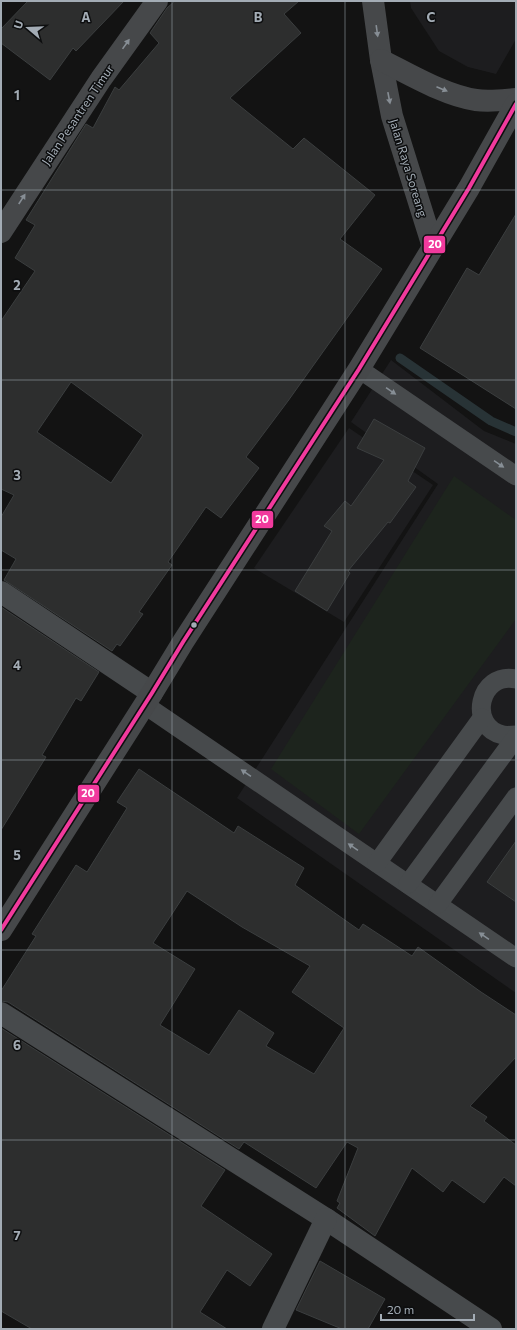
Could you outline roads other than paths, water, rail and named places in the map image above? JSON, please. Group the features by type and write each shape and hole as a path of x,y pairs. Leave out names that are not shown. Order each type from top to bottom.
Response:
{"main road":[{"name":"Jalan Pesantren Timur","path":"1,232 101,79 157,1"},
{"name":"Jalan Raya Soreang","path":"374,1 382,60 392,116 433,247"},
{"path":"382,60 437,87 474,100 489,101 516,99"},
{"path":"1,930 183,642 359,369 469,188 516,104"}],"street":[{"path":"1,592 148,699"},
{"path":"1,1013 326,1219 492,1329"},
{"path":"273,1329 326,1219"}],"lane":[{"path":"359,369 516,476"},
{"path":"514,675 495,682 485,691 481,704 482,718 491,729 503,735 516,736"},
{"path":"148,699 377,863 516,958"},
{"path":"377,863 482,718"},
{"path":"408,884 516,736"},
{"path":"438,904 516,797"}],"waterway":[{"path":"400,358 491,421 516,432"}]}
